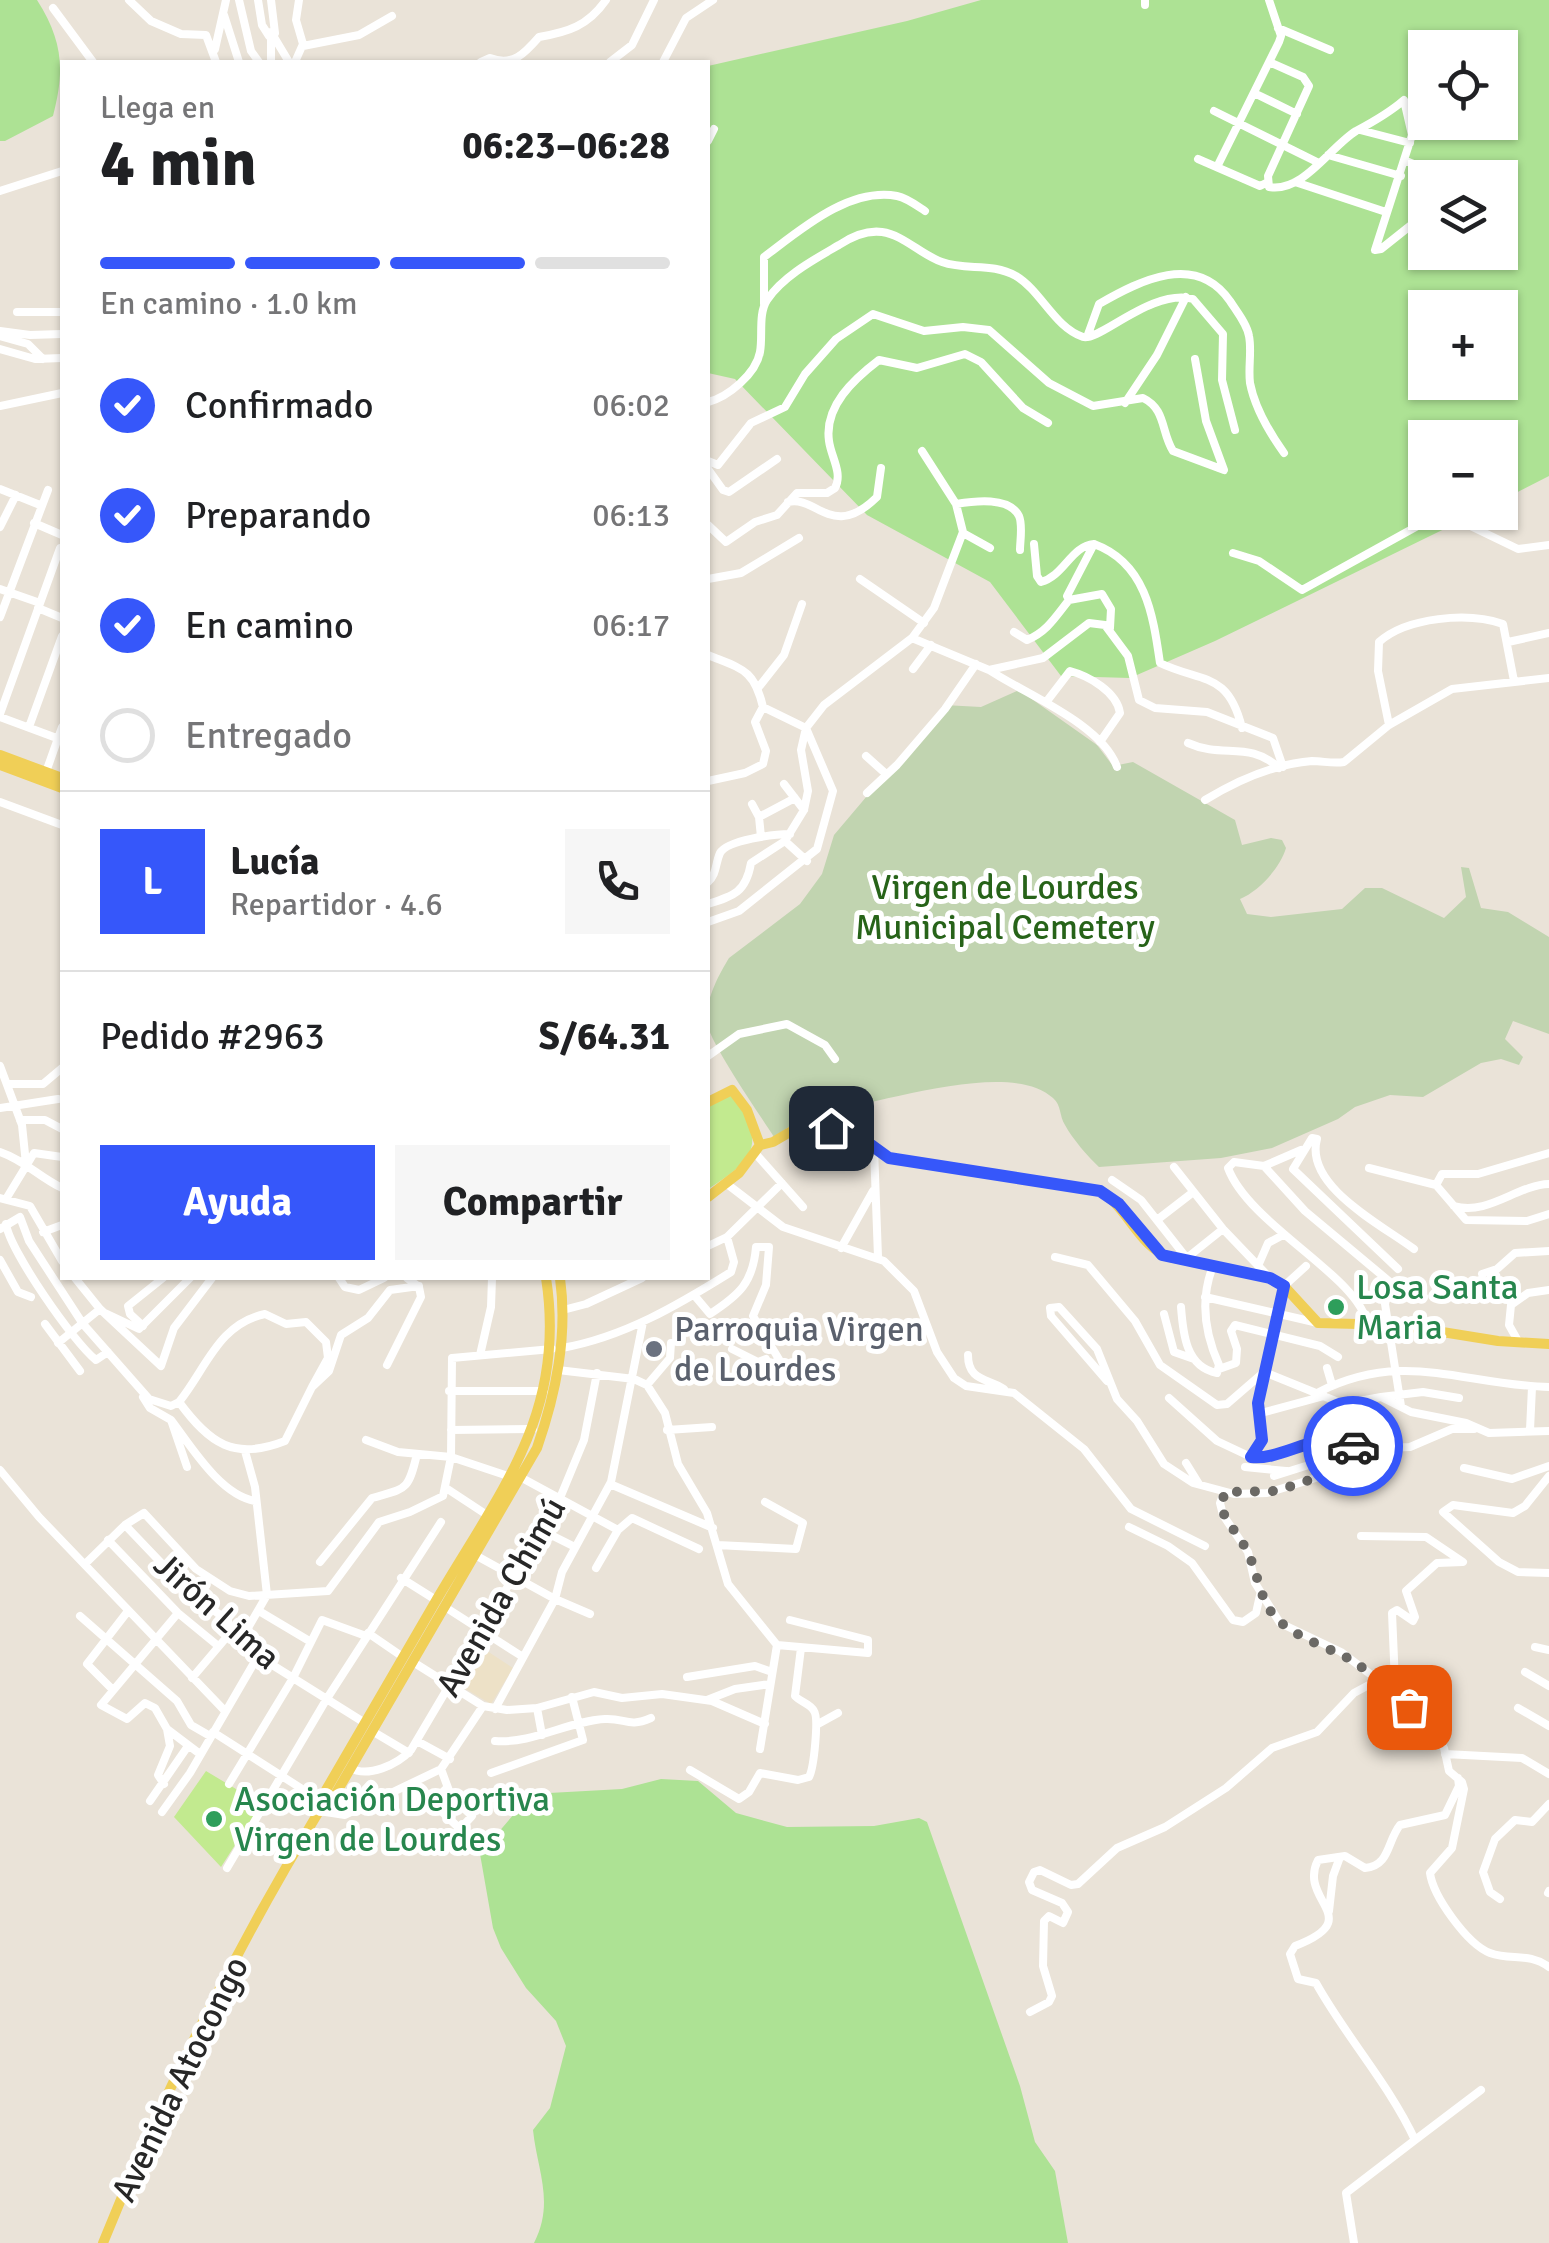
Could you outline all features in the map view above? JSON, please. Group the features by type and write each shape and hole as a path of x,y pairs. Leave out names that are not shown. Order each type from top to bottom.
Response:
{"main road":[{"path":"0,754 60,777"},
{"path":"0,766 60,787"},
{"path":"710,1101 732,1090 748,1110 758,1149"},
{"path":"710,1196 727,1184 758,1149 802,1125 814,1125 856,1134 889,1158 1100,1191 1119,1204 1154,1250 1270,1278 1284,1286 1318,1323 1387,1324 1549,1344"},
{"path":"440,1604 475,1555 546,1424 558,1370 546,1280"},
{"path":"321,1807 326,1790 408,1660 487,1515 516,1477 557,1348 563,1310 560,1280"},
{"path":"321,1807 334,1795 350,1768 368,1727"},
{"name":"Avenida Atocongo","path":"103,2243 144,2143 258,1916 321,1807"}],"street":[{"path":"129,0 151,21 182,34 206,35 218,60"},
{"path":"216,52 226,0"},
{"path":"239,0 251,50 258,60"},
{"path":"258,0 262,25 291,60"},
{"path":"271,0 271,60"},
{"path":"299,0 296,20 303,46"},
{"path":"511,60 518,58 539,36 556,36 588,22 606,0"},
{"path":"613,60 632,45 654,0"},
{"path":"664,60 686,18 712,0"},
{"path":"1217,168 1279,42 1269,0"},
{"path":"53,8 92,60"},
{"path":"224,14 238,60"},
{"path":"293,60 303,46 359,35 392,16"},
{"path":"1278,28 1330,50"},
{"path":"1198,159 1260,186 1266,183 1308,81 1269,62"},
{"path":"1254,92 1297,114"},
{"path":"1266,183 1274,189 1295,182 1404,100 1409,110 1410,143 1374,244 1378,251 1408,227"},
{"path":"1214,111 1319,163"},
{"path":"710,137 714,129"},
{"path":"1360,130 1410,143"},
{"path":"1328,155 1401,176"},
{"path":"0,191 60,172"},
{"path":"1295,182 1386,212"},
{"path":"710,401 728,394 760,354 764,257 814,220 856,202 890,196 904,198 924,210"},
{"path":"764,304 787,279 837,246 861,234 886,232 946,264 985,265 1016,276 1067,327 1086,337"},
{"path":"1086,337 1091,333 1096,308 1103,301 1167,274 1204,276 1220,287 1249,332 1250,382 1257,407 1284,453"},
{"path":"1086,337 1156,301 1186,297 1200,302 1223,334 1222,380 1235,430"},
{"path":"1125,403 1157,355 1186,297"},
{"path":"17,312 60,312"},
{"path":"41,314 43,335"},
{"path":"710,462 720,464 751,423 780,412 831,344 873,314 924,331 963,327 989,330 1066,394 1094,406 1143,398 1150,401 1161,415 1173,451 1224,470 1206,422 1194,359"},
{"path":"0,333 60,334"},
{"path":"0,333 34,347 44,360"},
{"path":"0,349 44,360 60,358"},
{"path":"710,527 726,542 755,522 778,515 804,491 827,493 838,483 828,438 832,416 847,388 878,360 916,368 965,354 980,362 1013,399 1048,422"},
{"path":"0,406 60,392"},
{"path":"710,903 738,894 746,886 750,863 788,837 804,810 808,791 801,750 806,728 822,708 912,638 934,608 963,533 956,504 922,450"},
{"path":"710,473 729,492 777,459"},
{"path":"788,502 801,500 827,516 856,512 877,497 882,468"},
{"path":"0,489 40,505"},
{"path":"0,616 4,591 48,490"},
{"path":"0,527 3,528 16,495"},
{"path":"956,504 997,502 1016,512 1020,520 1020,550"},
{"path":"1233,553 1259,561 1302,590 1432,518 1460,521 1518,549 1549,545"},
{"path":"34,523 60,534"},
{"path":"963,533 990,548"},
{"path":"710,579 741,573 799,538"},
{"path":"1034,544 1037,576 1042,582 1058,574 1084,546 1094,544 1114,553 1142,584 1158,636 1160,663 1206,676 1222,688 1234,703 1242,728"},
{"path":"1014,632 1028,640 1049,626 1069,600 1070,585 1094,544"},
{"path":"46,772 60,739 0,715 60,548"},
{"path":"860,579 924,622"},
{"path":"4,591 60,617"},
{"path":"1069,600 1102,594 1111,609 1110,628 1128,656 1139,700 1155,708 1207,712 1273,738 1281,767"},
{"path":"758,688 784,655 802,604"},
{"path":"1389,725 1378,671 1379,642 1420,623 1459,618 1503,624 1514,680"},
{"path":"990,670 1043,658 1089,624 1110,628"},
{"path":"1508,642 1549,633"},
{"path":"912,638 990,670 1047,700 1100,742 1117,766"},
{"path":"29,727 60,642"},
{"path":"913,669 931,645"},
{"path":"710,656 750,674 764,708 806,728 834,796 822,840 807,861 739,911 710,921"},
{"path":"867,793 945,709 976,664"},
{"path":"1047,700 1070,671 1110,693 1120,712 1100,742"},
{"path":"1205,800 1234,782 1281,767 1313,761 1344,762 1389,725 1452,689 1549,678"},
{"path":"710,781 745,773 763,764 766,751 755,722 764,708"},
{"path":"1188,743 1207,750 1256,751 1281,767"},
{"path":"866,756 885,772"},
{"path":"784,784 804,810"},
{"path":"759,817 795,798"},
{"path":"0,802 60,824"},
{"path":"752,804 759,817 761,837"},
{"path":"788,837 807,861"},
{"path":"712,862 730,843 788,837"},
{"path":"710,1055 739,1034 786,1024 825,1045 835,1059"},
{"path":"0,1066 20,1120 27,1165"},
{"path":"7,1084 43,1084 60,1070"},
{"path":"0,1108 60,1100"},
{"path":"20,1120 44,1120 60,1128"},
{"path":"1398,1269 1298,1176 1294,1165 1302,1150 1316,1137 1315,1160 1327,1181 1345,1199 1414,1249"},
{"path":"874,1148 878,1257"},
{"path":"758,1149 803,1207"},
{"path":"1302,1150 1264,1166 1238,1161 1228,1168 1233,1182 1283,1235 1361,1304 1367,1324"},
{"path":"60,1156 39,1151 3,1198 30,1206 60,1258"},
{"path":"0,1152 60,1187"},
{"path":"1436,1184 1442,1174 1478,1174 1549,1153"},
{"path":"1264,1166 1305,1211 1390,1282 1385,1304 1401,1407"},
{"path":"1174,1167 1222,1228 1270,1278"},
{"path":"1368,1168 1436,1184 1459,1215 1470,1220 1527,1222 1549,1214"},
{"path":"1112,1180 1126,1187 1189,1259 1222,1228"},
{"path":"710,1245 728,1237 782,1182"},
{"path":"727,1184 783,1227 878,1257 914,1291 937,1352 954,1378 966,1386 1004,1390"},
{"path":"1454,1206 1486,1205 1549,1184"},
{"path":"841,1248 874,1189"},
{"path":"1157,1220 1192,1193"},
{"path":"108,1352 96,1360 71,1334 3,1226 20,1217 28,1241 83,1324 156,1404 180,1402"},
{"path":"43,1232 60,1226"},
{"path":"1258,1266 1268,1244 1283,1235"},
{"path":"85,1564 125,1524 144,1514 212,1582 240,1594 328,1591 378,1522 436,1501 446,1488 451,1457 452,1358 591,1343 626,1330 734,1269 728,1237"},
{"path":"694,1295 707,1313 722,1306 744,1290 752,1278 756,1247 769,1248 766,1284 753,1316 780,1361"},
{"path":"1482,1274 1498,1269 1515,1254 1549,1252"},
{"path":"1055,1257 1088,1264 1136,1321 1160,1365 1209,1402 1227,1404 1264,1372"},
{"path":"0,1260 18,1292 31,1296"},
{"path":"1212,1266 1205,1297 1219,1370"},
{"path":"1251,1457 1262,1440 1258,1403 1284,1286 1306,1266"},
{"path":"77,1280 102,1311 162,1366 174,1328 210,1280"},
{"path":"143,1326 130,1314 128,1306 160,1280"},
{"path":"102,1311 135,1328 143,1326 188,1280"},
{"path":"340,1280 345,1286 359,1290 380,1280"},
{"path":"387,1365 422,1297 410,1280"},
{"path":"480,1355 491,1307 492,1280"},
{"path":"563,1310 586,1304 638,1280"},
{"path":"312,1387 329,1371 341,1335 368,1318 390,1290 418,1286"},
{"path":"1518,1341 1509,1325 1510,1305 1528,1293 1549,1290"},
{"path":"1205,1297 1318,1323"},
{"path":"1107,1380 1097,1349 1080,1327 1059,1306 1050,1308 1051,1316 1107,1380 1164,1464 1200,1486 1224,1492 1276,1491 1322,1476 1344,1461 1382,1457 1386,1448"},
{"path":"1181,1307 1184,1337 1194,1359"},
{"path":"58,1344 102,1311"},
{"path":"265,1314 286,1324 306,1322 328,1344 328,1358 285,1441 245,1451 209,1440 180,1402 223,1337 241,1322 265,1314"},
{"path":"1164,1314 1174,1352 1194,1359 1214,1374 1236,1363 1233,1326 1274,1332 1320,1346 1338,1358"},
{"path":"495,1709 555,1600 558,1582 610,1484 643,1322"},
{"path":"45,1324 80,1371"},
{"path":"626,1330 641,1337"},
{"path":"647,1386 670,1358 671,1343"},
{"path":"732,1348 758,1362 766,1359"},
{"path":"968,1356 970,1372 976,1377 1014,1393 1084,1450 1135,1512 1204,1546"},
{"path":"1327,1368 1332,1385"},
{"path":"1261,1413 1322,1394 1332,1385 1406,1368 1549,1388"},
{"path":"558,1370 634,1379 647,1386 665,1413 678,1464 713,1528 728,1584 777,1645 865,1655 869,1642 790,1620"},
{"path":"1264,1372 1349,1405 1398,1393 1459,1398"},
{"name":"Avenida Chimú","path":"409,1753 560,1498 584,1440 598,1373"},
{"path":"1530,1430 1532,1387"},
{"path":"140,1388 150,1408 171,1420 206,1465 243,1497 255,1501"},
{"path":"449,1391 544,1392"},
{"path":"1382,1397 1401,1407 1466,1423 1474,1429"},
{"path":"1169,1398 1217,1440 1251,1457 1264,1458 1330,1438 1372,1454 1386,1448 1410,1447 1452,1429 1506,1434 1549,1431"},
{"path":"171,1420 187,1467"},
{"path":"667,1430 712,1427"},
{"path":"451,1430 533,1429"},
{"path":"366,1440 417,1454 451,1457 516,1477 618,1530"},
{"path":"240,1640 267,1595 245,1451"},
{"path":"320,1562 372,1498 396,1494 406,1487 417,1454"},
{"path":"1274,1476 1334,1457 1360,1461"},
{"path":"1186,1462 1200,1486"},
{"path":"1464,1468 1512,1479 1549,1466"},
{"path":"1245,1467 1286,1471"},
{"path":"0,1470 225,1712"},
{"path":"1549,1476 1525,1506 1512,1513 1453,1505 1443,1510 1445,1517 1499,1562 1518,1572 1549,1574"},
{"path":"610,1484 713,1528"},
{"path":"446,1488 487,1515"},
{"path":"1224,1492 1220,1503 1224,1515 1248,1552 1260,1591 1280,1623 1342,1652 1378,1680 1396,1706 1422,1711 1449,1771 1458,1778 1464,1802 1458,1831 1452,1848 1430,1873 1452,1918 1473,1942 1492,1954 1526,1955 1549,1967"},
{"path":"717,1545 796,1549 803,1523 764,1502"},
{"path":"596,1568 618,1530 632,1518 699,1550"},
{"path":"227,1868 326,1700 441,1522"},
{"name":"Jirón Lima","path":"125,1524 204,1603 228,1621 231,1632 258,1656 409,1753"},
{"path":"1129,1527 1192,1563 1224,1611 1238,1622 1258,1611 1260,1591"},
{"path":"541,1530 575,1548"},
{"path":"1361,1536 1426,1537 1464,1562 1437,1562 1409,1585 1406,1591 1413,1622 1400,1611 1392,1613 1396,1706"},
{"path":"108,1540 178,1613 217,1645"},
{"path":"475,1555 555,1600 590,1614"},
{"path":"402,1578 523,1657"},
{"path":"190,1622 204,1603"},
{"path":"112,1690 87,1664 128,1610"},
{"path":"259,1612 311,1642"},
{"path":"164,1784 158,1775 170,1746 167,1729 155,1708 145,1702 127,1718 102,1705 178,1613"},
{"path":"80,1616 176,1701 190,1724 248,1754 338,1817 442,1769 483,1706"},
{"path":"229,1784 293,1678 322,1620 367,1634 483,1706 495,1709 536,1708 594,1692 631,1698 662,1694 706,1700 765,1724"},
{"path":"192,1678 231,1632"},
{"path":"760,1749 777,1645"},
{"path":"1535,1647 1549,1650"},
{"path":"801,1648 795,1696 812,1708 818,1724"},
{"path":"162,1812 258,1656"},
{"path":"687,1677 755,1666 772,1672"},
{"path":"1524,1672 1549,1686"},
{"path":"1030,2012 1052,1996 1043,1966 1044,1920 1050,1916 1063,1923 1068,1912 1062,1903 1032,1890 1034,1872 1040,1870 1072,1885 1078,1884 1117,1848 1166,1827 1226,1788 1265,1752 1318,1732 1354,1694 1378,1680"},
{"path":"706,1700 734,1689 770,1684"},
{"path":"491,1774 580,1742 581,1725 572,1698"},
{"path":"536,1708 542,1735"},
{"path":"1518,1708 1549,1726"},
{"path":"690,1770 732,1799 745,1797 760,1773 803,1780 812,1772 813,1736 818,1724 838,1714"},
{"path":"495,1741 542,1735 604,1719 635,1725 651,1718"},
{"path":"167,1729 200,1754"},
{"path":"417,1740 450,1759"},
{"path":"150,1801 188,1746"},
{"path":"350,1768 368,1772 409,1753"},
{"path":"1444,1754 1522,1758 1549,1774"},
{"path":"442,1769 448,1788 471,1811 460,1829 432,1802 448,1788"},
{"path":"1329,1912 1316,1888 1314,1869 1318,1860 1351,1858 1365,1868 1376,1866 1386,1856 1400,1825 1445,1815 1459,1786 1458,1778"},
{"path":"1500,1899 1490,1892 1483,1872 1495,1839 1515,1820 1532,1822 1549,1804"},
{"path":"1340,1857 1323,1934 1295,1946 1290,1962 1298,1979 1316,1983 1353,2044 1388,2090 1415,2140"},
{"path":"1354,2243 1346,2193 1481,2090"}],"shaded area":[{"path":"481,1647 513,1668 491,1704 459,1685"}],"green space":[{"path":"0,0 37,0 57,43 60,70 53,116 5,141 0,141"},
{"path":"981,0 1549,0 1549,476 1518,492 1518,420 1408,420 1408,530 1442,530 1215,641 1130,678 1061,676 990,582 867,515 735,379 710,373 710,66 907,21"},
{"name":"Virgen de Lourdes Municipal Cemetery","path":"1019,690 1097,745 1113,766 1133,762 1235,820 1242,845 1271,838 1282,840 1286,848 1274,871 1240,899 1247,914 1271,917 1342,909 1365,888 1382,888 1444,918 1466,897 1461,867 1469,868 1481,908 1508,912 1549,937 1549,1034 1513,1021 1505,1039 1523,1057 1519,1065 1501,1059 1481,1063 1423,1097 1390,1095 1355,1107 1338,1119 1272,1148 1221,1158 1099,1167 1068,1130 1053,1098 1032,1087 1005,1082 939,1088 818,1112 817,1121 799,1120 774,1137 711,1036 710,1000 720,973 729,958 800,904 822,874 834,835 944,705 981,707"},
{"path":"732,1095 750,1126 752,1138 745,1159 710,1188 710,1104"},
{"name":"Asociación Deportiva Virgen de Lourdes","path":"206,1771 261,1804 221,1867 174,1817"},
{"path":"661,1779 698,1781 736,1813 787,1827 874,1826 919,1818 927,1822 1020,2086 1035,2142 1055,2171 1068,2243 534,2243 544,2200 533,2130 550,2108 566,2046 556,2021 526,1988 501,1948 493,1928 480,1854 531,1794 622,1789"}],"way so far":[{"path":"1353,1446 1372,1454 1386,1448 1386,1454 1364,1461 1344,1461 1322,1476 1276,1491 1248,1495 1224,1492 1220,1503 1248,1552 1256,1583 1280,1623 1342,1652 1378,1680 1396,1706 1409,1707"}],"place":[{"name":"Losa Santa Maria","path":"1336,1307"},
{"name":"Parroquia Virgen de Lourdes","path":"654,1349"},
{"name":"Asociación Deportiva Virgen de Lourdes","path":"214,1819"}],"route":[{"path":"831,1128 856,1134 889,1158 1100,1191 1119,1204 1162,1255 1270,1278 1284,1286 1258,1403 1262,1440 1251,1457 1264,1458 1330,1438 1353,1446"}]}
